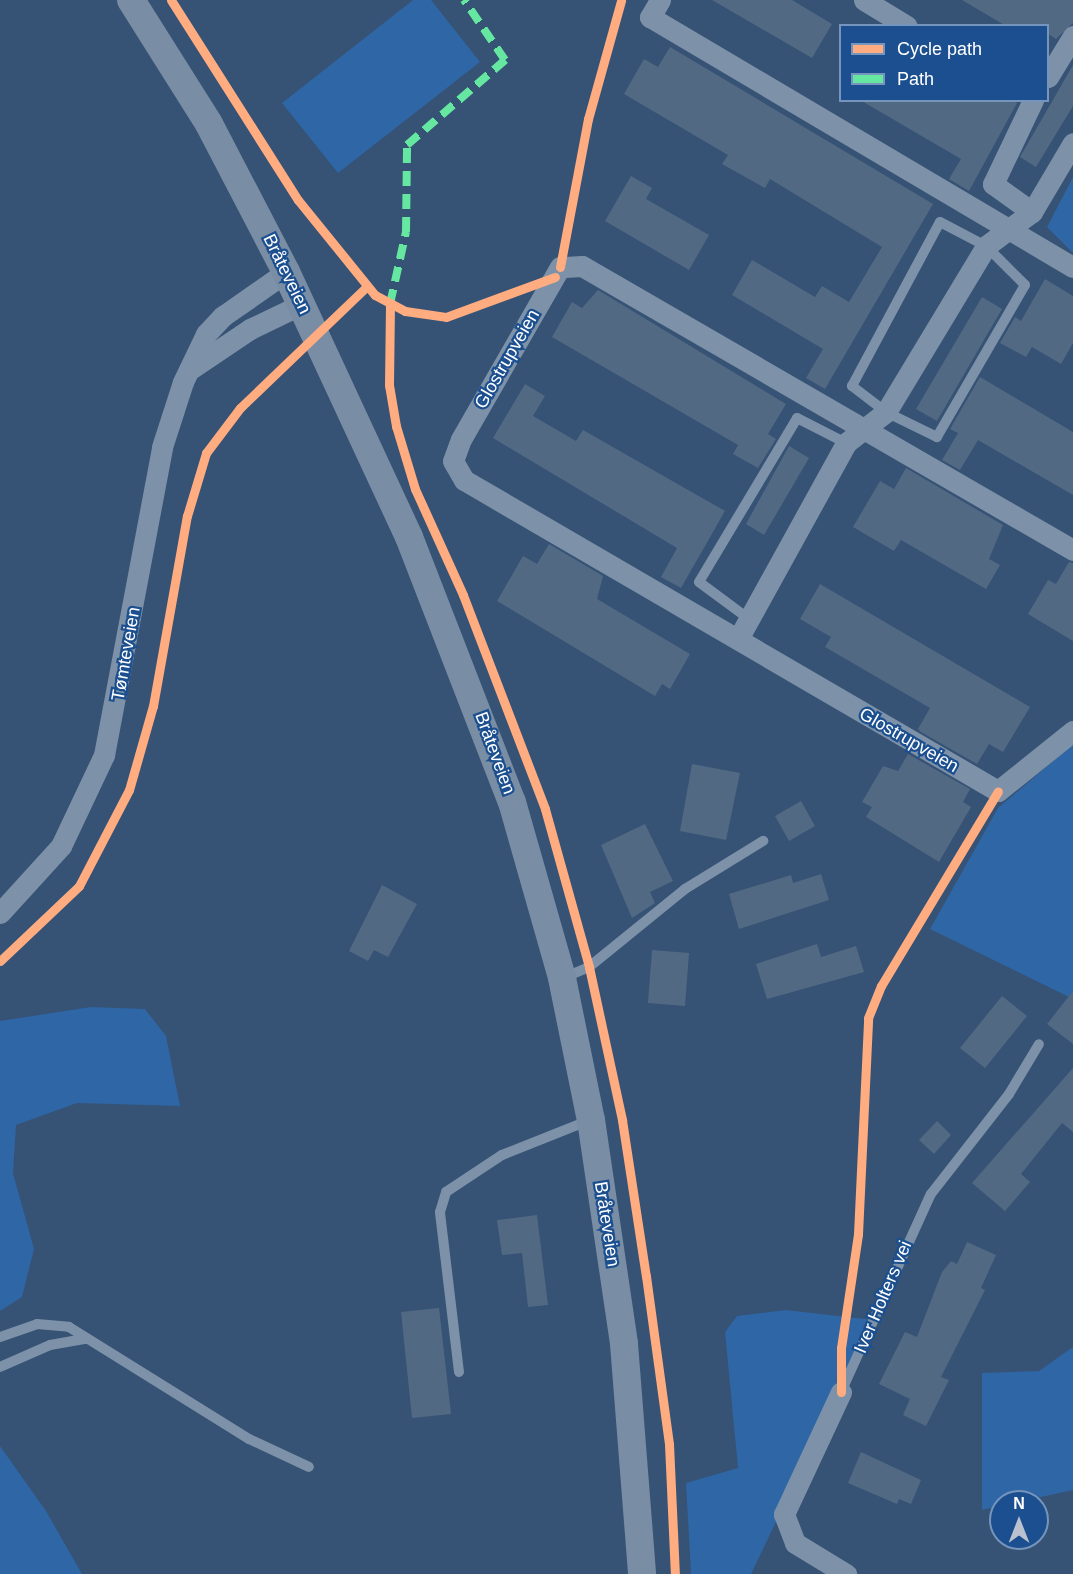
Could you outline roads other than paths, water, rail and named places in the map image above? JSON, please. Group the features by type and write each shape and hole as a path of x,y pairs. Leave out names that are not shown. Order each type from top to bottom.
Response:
{"main road":[{"name":"Bråteveien","path":"131,0 209,124 302,304 474,696 525,841 562,978 591,1120 624,1344 642,1574"}],"street":[{"path":"660,0 650,17 1014,227 1073,267"},
{"path":"864,0 904,24"},
{"path":"1049,74 1073,36"},
{"path":"1032,102 993,184 1032,212"},
{"path":"738,639 846,444 886,412 986,246 1032,212 1073,143"},
{"name":"Glostrupveien","path":"1073,550 866,427 596,272 560,267 461,439 453,461 464,480 998,790 1073,731"},
{"name":"Tømteveien","path":"0,913 61,846 104,755 162,447 206,334 223,315 286,272"},
{"path":"192,368 242,334 302,304"},
{"name":"Iver Holters vei","path":"841,1392 784,1514 795,1543 846,1574"}],"lane":[{"path":"940,222 986,246 1025,285 937,437 886,412 852,386 940,222"},
{"path":"749,619 699,582 797,418 846,444"},
{"path":"562,978 589,967 685,889 763,841"},
{"name":"Iver Holters vei","path":"841,1392 931,1194 1009,1094 1039,1044"},
{"path":"459,1372 440,1212 446,1192 502,1155 591,1120"},
{"path":"0,1337 37,1324 69,1327 85,1339 144,1369 288,1461 309,1467"},
{"path":"0,1367 50,1345 85,1339"}]}
